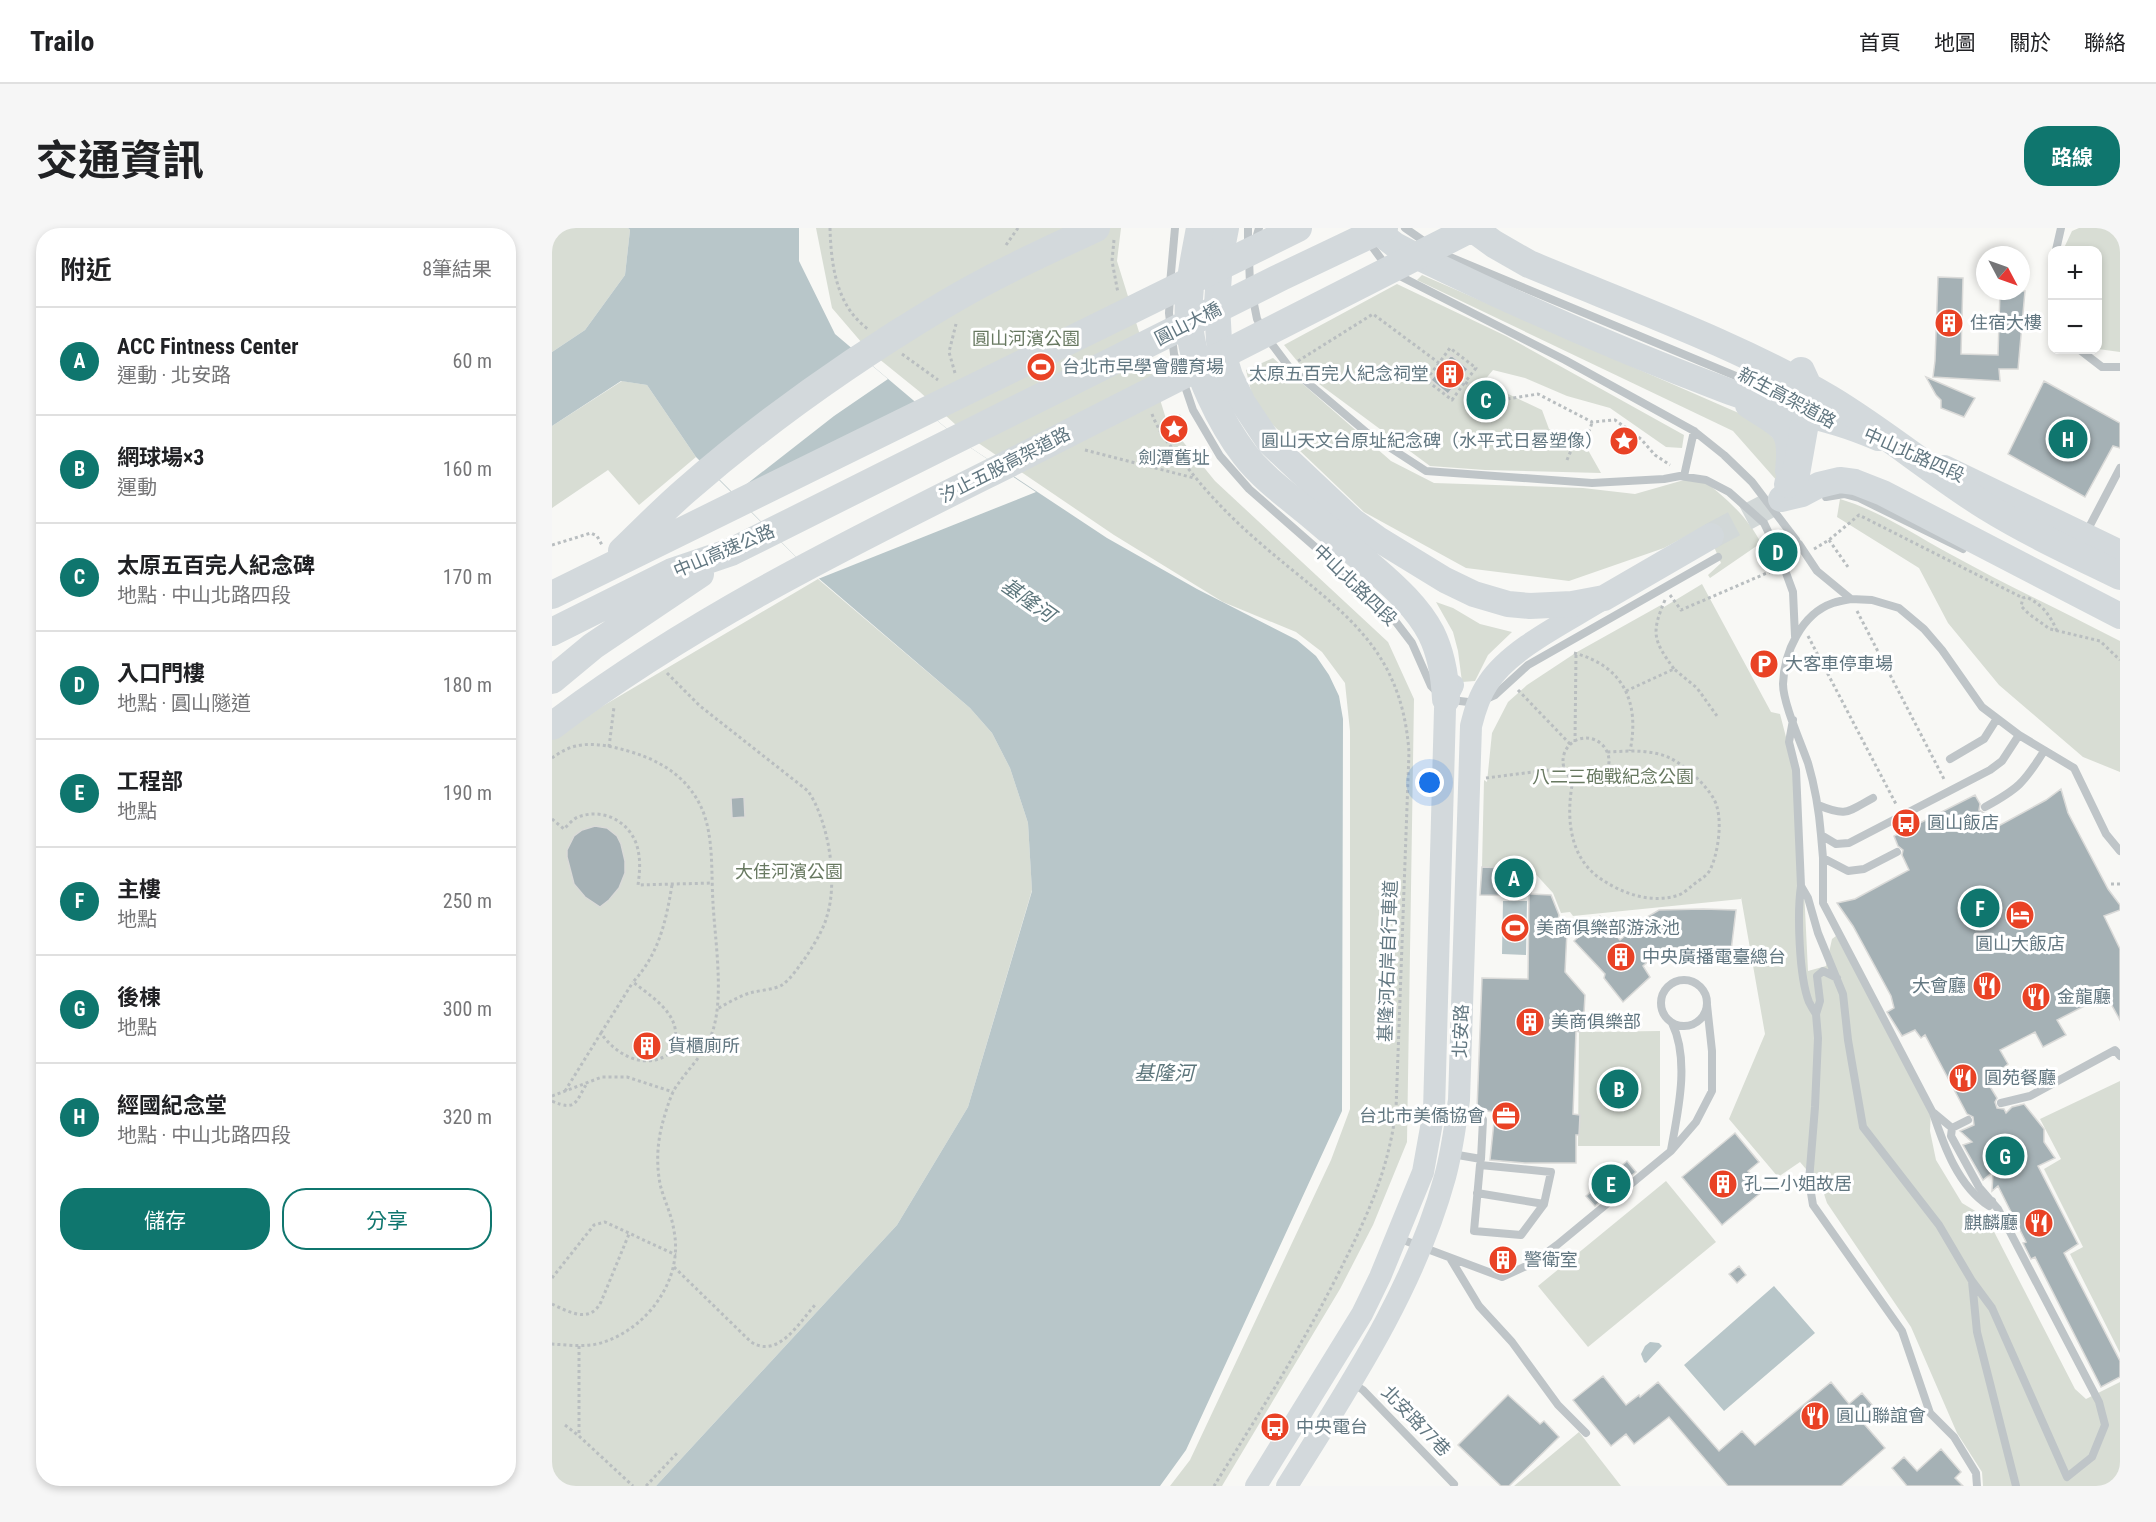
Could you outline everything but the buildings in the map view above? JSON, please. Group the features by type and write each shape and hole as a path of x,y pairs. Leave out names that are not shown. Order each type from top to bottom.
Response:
{"highway":[{"path":"552,622 593,578 684,492 759,430 830,378 944,304 1096,228"},
{"path":"1200,228 1189,302 1190,331 1197,361 1224,424 1246,456 1273,484 1393,586 1412,607 1431,633 1439,654 1446,699"},
{"name":"圓山大橋","path":"880,434 1298,228"},
{"name":"圓山大橋","path":"896,470 1384,228"},
{"name":"新生高架道路","path":"1440,228 1475,255 1508,272 1735,370 1810,408 1979,524 2031,552 2116,611"},
{"name":"新生高架道路","path":"1472,228 1501,249 1529,264 1753,358 1794,379 1866,422 1989,508 2120,576"},
{"name":"汐止五股高架道路","path":"552,726 600,690 723,612 873,532 1472,228"},
{"path":"1495,228 1773,349 1799,368 1813,403 1796,474 1784,494"},
{"name":"中山高速公路","path":"552,595 880,434"},
{"name":"中山高速公路","path":"552,632 672,572 731,552 896,470"},
{"path":"552,680 593,646 731,552"}],"main road":[{"path":"1226,228 1220,259 1217,305 1219,341 1230,376 1243,403 1269,442 1353,521 1378,540 1445,580 1491,600 1530,606 1572,604 1604,598 1714,546"},
{"name":"中山北路四段","path":"1373,228 1395,245 1454,274 1579,331 1728,391 1813,403 1866,432 1973,481 2120,554"},
{"path":"1728,391 1768,416 1785,431 1790,453 1784,494 1802,495 1819,485 1840,480 1862,484 2116,611"},
{"name":"北安路","path":"1256,1486 1362,1314 1398,1238 1423,1172 1434,1111 1446,699 1455,681 1451,652 1445,636 1422,602 1359,539 1353,521"},
{"name":"北安路","path":"1287,1486 1385,1326 1420,1248 1445,1179 1459,1100 1471,726 1477,703 1488,682 1510,658 1604,598"}],"lane":[{"name":"中山北路四段","path":"1175,228 1169,313 1174,354 1193,410 1203,429 1220,456 1249,489 1386,609 1412,643 1431,686 1446,699"},
{"path":"1248,228 1250,284 1257,319 1268,339 1289,367 1366,432 1425,471 1592,483 1682,476 1706,480 1729,492 1764,523 1793,592 1795,636"},
{"path":"1249,256 1259,228"},
{"path":"1359,228 1390,271 1565,360 1694,431 1752,482 1817,570 1851,599"},
{"path":"1406,228 1439,252 1743,379 1813,403"},
{"path":"2057,246 2061,228"},
{"path":"2085,354 2102,367 2120,367"},
{"path":"1682,476 1694,431"},
{"path":"2084,536 2120,468"},
{"path":"1826,497 1844,494 1859,498 1972,553"},
{"path":"1446,699 1477,703 1495,695 1528,665 1570,642 1714,546"},
{"path":"1992,1201 1989,1206 1970,1192 1943,1144 1934,1113 1823,903 1823,858 1818,805 1808,764 1783,686 1789,649 1795,636 1814,615 1831,603 1851,599 1872,600 1899,608 1924,629 1942,650 1982,707 1996,720 2074,768 2106,834 2120,851"},
{"path":"2116,611 2120,627"},
{"path":"1793,720 1789,742 1796,770 1803,973 1809,1002 1816,1014"},
{"path":"1950,759 1984,739 1996,720"},
{"path":"1821,835 1836,844 1849,843 1990,770 2002,761 2019,735"},
{"path":"1984,807 2013,792 2029,775 2044,751"},
{"path":"1818,805 1836,813 1845,813 1874,798"},
{"path":"1823,858 1848,871 1864,869 1897,852"},
{"path":"1801,886 1808,898 1818,933 1843,994 1848,1040 1863,1127 1939,1224 1972,1281 1992,1308 2067,1477 2092,1457 2105,1425 2099,1402 1998,1209 1979,1187 1951,1136 1952,1128"},
{"path":"1838,978 1823,971 1817,976 1820,1001 1816,1014 1818,1038 1809,1181 1814,1205 1902,1331 1930,1413 1954,1437 1976,1473 1977,1486"},
{"path":"1398,1238 1502,1277 1533,1263 1671,1151 1696,1122 1712,1091 1712,1051 1707,1005 1704,991 1692,981 1685,980 1671,984 1666,989 1661,1004 1666,1018 1680,1026 1695,1023 1705,1012 1707,1005"},
{"path":"1671,1151 1681,1062 1679,1036 1672,1023"},
{"path":"2001,1103 2030,1096 2115,1050 2120,1056"},
{"path":"1934,1113 1952,1128"},
{"path":"1428,1150 1481,1159 1484,1120"},
{"path":"1952,1128 1968,1120"},
{"path":"1480,1165 1548,1170 1551,1176 1544,1204 1521,1235 1474,1231 1480,1165"},
{"path":"1477,1194 1544,1204"},
{"path":"1450,1258 1479,1306 1512,1342 1558,1405 1586,1433"},
{"path":"1972,1281 1977,1332 2016,1486"},
{"name":"北安路77巷","path":"1351,1383 1363,1390 1454,1485"}],"path":[{"path":"830,228 832,266 841,294 858,322 875,335"},
{"path":"1289,367 1373,314 1439,363"},
{"path":"1450,348 1476,368 1452,400 1426,380 1439,363 1450,348"},
{"path":"901,354 936,380 947,381"},
{"path":"1465,382 1495,402 1538,394 1592,422 1615,420 1641,439 1655,455 1682,476"},
{"path":"1166,441 1177,433 1170,422 1183,415"},
{"path":"1567,460 1575,443 1584,439 1590,430 1592,422"},
{"name":"基隆河右岸自行車道","path":"1194,478 1258,541 1346,614 1368,637 1385,663 1397,692 1407,729 1408,752 1396,1109 1392,1142 1376,1194 1358,1236 1287,1367 1214,1486"},
{"path":"1848,567 1829,540 1859,515 2023,598 2034,601 2050,614 2057,631"},
{"path":"1717,716 1697,688 1674,669 1658,646 1657,621 1668,593 1681,610 1784,566"},
{"path":"2023,598 2021,606 2050,629 2100,641 2119,661"},
{"path":"1851,599 1950,791"},
{"path":"1803,627 1902,816"},
{"path":"1570,652 1600,663 1617,677 1626,691 1634,729 1630,751"},
{"path":"1575,742 1576,653"},
{"path":"663,669 700,706 808,791 825,832 830,856 832,878 827,916 821,931 802,962 779,986 745,994 717,1008"},
{"path":"1626,691 1674,669"},
{"path":"1514,686 1571,745"},
{"path":"1590,739 1603,746 1607,752 1608,766 1601,779 1587,784 1573,780 1565,768 1564,756 1575,742 1590,739"},
{"path":"552,758 577,745 609,747 634,753 659,762 678,775 694,794 706,823 709,838 717,977 714,1029 702,1054 673,1092 662,1125 658,1149 657,1170 675,1232 676,1255 670,1279 661,1298 647,1315 617,1336 598,1344 579,1346 552,1344"},
{"path":"1573,780 1569,799 1569,824 1576,850 1592,873 1618,891 1653,899 1680,895 1710,872 1719,842 1717,806 1696,775 1670,758 1640,751 1607,752"},
{"path":"1484,778 1565,768"},
{"path":"552,819 564,829 577,818 594,814 612,817 626,826 636,843 640,862 638,885 712,883"},
{"path":"565,1091 633,982 649,962 661,937 672,884"},
{"path":"2111,884 2120,884"},
{"path":"602,1033 618,1052 643,1060 662,1058 670,1051 675,1040 676,1029 672,1018 664,1008 633,982"},
{"path":"675,1040 709,1041"},
{"path":"552,1096 603,1077 627,1077 673,1092"},
{"path":"552,1101 567,1106 574,1104 589,1081"},
{"path":"552,1278 594,1225 605,1222 676,1255"},
{"path":"552,1304 579,1315 590,1314 595,1310 601,1302 629,1234"},
{"path":"673,1267 751,1342 762,1348 778,1344 815,1305"},
{"path":"579,1346 579,1436"},
{"path":"565,1425 633,1486"},
{"path":"646,1486 679,1451"}],"green space":[{"path":"552,228 628,228 630,230 625,275 585,330 552,352"},
{"name":"圓山河濱公園","path":"816,228 1121,228 1117,261 1167,422 1215,481 1388,642 1414,699 1407,1142 1373,1225 1340,1289 1222,1486 1170,1486 1190,1460 1331,1160 1350,1109 1350,731 1345,683 1322,652 1296,632 1223,602 1114,535 968,436 920,392 868,350 832,308"},
{"path":"2079,228 2120,228 2120,352 2102,350 2102,246 2065,246 2072,231"},
{"path":"1422,275 1757,421 1778,443 1778,482 1733,431 1417,280"},
{"path":"1397,284 1506,336 1684,435 1682,448 1666,447 1610,408 1567,396 1525,378 1493,370 1483,382 1542,410 1549,429 1588,450 1601,473 1430,466 1311,378 1284,345"},
{"path":"1273,358 1391,461 1434,483 1583,488 1635,494 1698,476 1741,514 1761,543 1710,578 1708,575 1721,563 1705,526 1664,548 1569,581 1466,568 1364,512 1255,408 1246,370"},
{"path":"622,381 647,385 696,457 639,505 608,470 552,508 552,426"},
{"path":"1840,499 1883,516 1950,554 2120,641 2120,772 2083,757 1999,685 1948,623 1919,568 1837,517"},
{"name":"大佳河濱公園","path":"818,579 970,708 992,733 1010,768 1028,823 1032,890 968,1107 897,1225 656,1486 552,1486 552,736"},
{"name":"八二三砲戰紀念公園","path":"1702,584 1771,712 1780,714 1799,787 1808,971 1826,966 1832,939 1836,936 1931,1109 1930,1131 1936,1160 1962,1203 1987,1218 2075,1389 2086,1399 2120,1382 2120,1486 1983,1486 1982,1472 1957,1433 1911,1327 1827,1203 1822,1188 1800,1162 1778,1177 1729,1119 1765,1034 1741,897 1741,899 1573,916 1570,912 1561,913 1553,893 1531,869 1482,867 1484,780 1487,782 1492,733 1508,702 1527,685 1577,652 1661,605 1664,607"},
{"path":"1436,602 1453,608 1480,624 1512,632 1488,655 1475,681 1462,682 1453,632"},
{"path":"1660,1031 1660,1146 1578,1146 1579,1032"},
{"path":"2120,1081 2120,1353 2070,1254 2083,1247 2044,1169 2061,1159 2040,1119"},
{"path":"1666,1181 1716,1242 1588,1347 1538,1286"},
{"path":"1579,1432 1621,1486 1514,1486"}],"water":[{"name":"基隆河","path":"628,228 799,228 799,261 835,334 965,444 1107,538 1197,589 1297,640 1316,656 1339,696 1343,719 1342,1111 1186,1450 1160,1486 656,1486 897,1225 968,1107 1032,891 1028,823 1010,768 992,733 970,708 810,571 696,457 647,385 621,381 552,426 552,352 585,330 625,275 630,230"},
{"name":"美商俱樂部游泳池","path":"1503,901 1527,901 1526,955 1502,954"},
{"path":"1774,1286 1815,1333 1724,1411 1684,1365"},
{"path":"1650,1342 1659,1343 1662,1346 1646,1363 1641,1354"}],"pier":[{"path":"863,358 888,379 834,416 734,494 713,473"},
{"path":"921,407 965,444 998,466 805,566 737,497"},
{"path":"1003,470 1036,492 818,579 810,571"}],"tunnel":[{"path":"1711,536 1781,499"}],"place":[{"name":"住宿大樓","path":"1949,323"},
{"name":"台北市早學會體育場","path":"1041,367"},
{"name":"太原五百完人紀念祠堂","path":"1450,374"},
{"name":"太原五百完人紀念碑","path":"1486,400"},
{"name":"劍潭舊址","path":"1174,429"},
{"name":"經國紀念堂","path":"2068,439"},
{"name":"圓山天文台原址紀念碑（水平式日晷塑像）","path":"1624,441"},
{"name":"入口門樓","path":"1778,552"},
{"name":"大客車停車場","path":"1764,664"},
{"name":"圓山飯店","path":"1906,823"},
{"name":"ACC Fintness Center","path":"1514,878"},
{"name":"主樓","path":"1980,908"},
{"name":"圓山大飯店","path":"2020,915"},
{"name":"美商俱樂部游泳池","path":"1515,928"},
{"name":"中央廣播電臺總台","path":"1621,957"},
{"name":"大會廳","path":"1987,986"},
{"name":"金龍廳","path":"2036,997"},
{"name":"美商俱樂部","path":"1530,1022"},
{"name":"貨櫃廁所","path":"647,1046"},
{"name":"圓苑餐廳","path":"1963,1078"},
{"name":"網球場×3","path":"1619,1089"},
{"name":"台北市美僑協會","path":"1506,1116"},
{"name":"後棟","path":"2005,1156"},
{"name":"工程部","path":"1611,1184"},
{"name":"孔二小姐故居","path":"1723,1184"},
{"name":"麒麟廳","path":"2039,1223"},
{"name":"警衛室","path":"1503,1260"},
{"name":"圓山聯誼會","path":"1815,1416"},
{"name":"中央電台","path":"1275,1427"}]}
